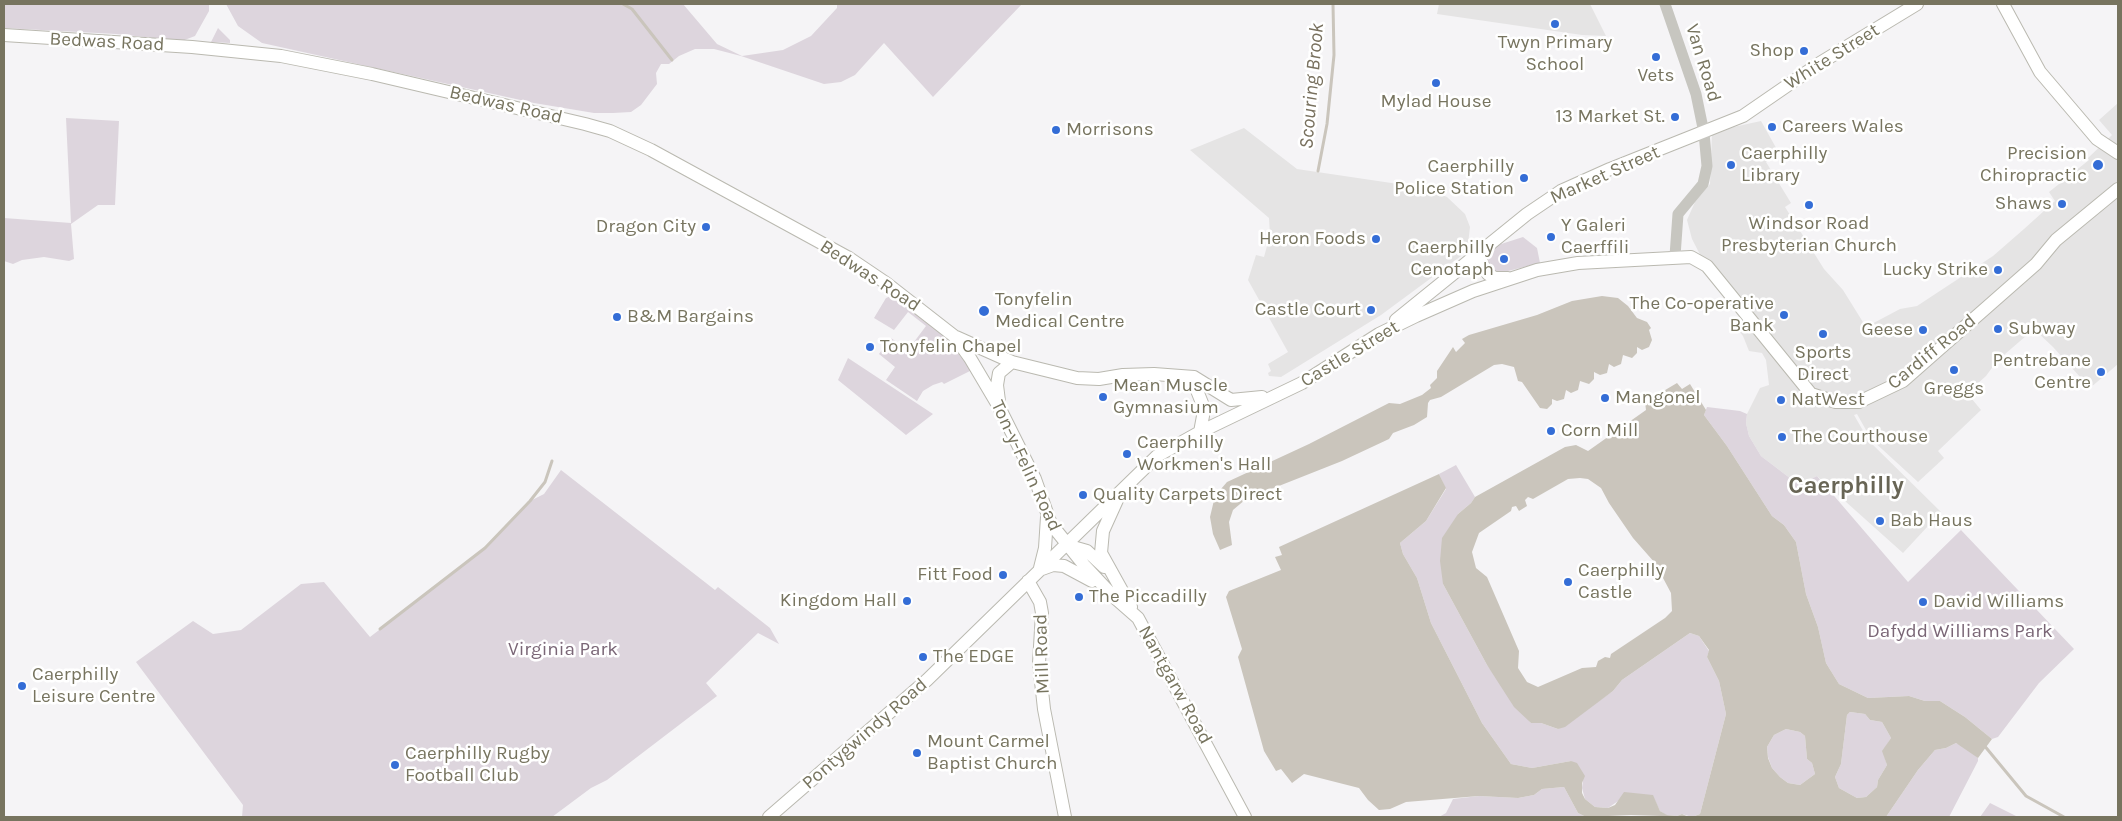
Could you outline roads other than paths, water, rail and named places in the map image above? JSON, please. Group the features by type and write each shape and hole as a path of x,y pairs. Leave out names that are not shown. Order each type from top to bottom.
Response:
{"main road":[{"name":"White Street","path":"1774,94 1917,4"},
{"path":"2003,4 2040,72 2097,138 2118,153"},
{"name":"Bedwas Road","path":"4,35 192,47 280,56 372,74 610,131 661,155 849,258 886,283 954,336"},
{"name":"Market Street","path":"1378,334 1527,214 1561,191 1610,169 1743,116 1774,94"},
{"name":"Cardiff Road","path":"1676,256 1696,258 1707,266 1811,394 1836,402 1853,403 1884,392 1903,381 2036,264 2056,240 2118,188"},
{"path":"1481,252 1481,262 1488,274 1495,278 1510,278"},
{"name":"Castle Street","path":"1066,545 1157,456 1200,432 1302,383 1333,365 1378,334 1431,309 1510,278 1537,270 1578,263 1676,256"},
{"path":"954,336 1012,362 1088,379 1123,375 1179,376 1200,380 1231,400 1276,394"},
{"name":"Ton-y-Felin Road","path":"954,336 982,376 999,407 1035,479 1048,517 1066,545"},
{"path":"999,407 997,385 999,374 1012,362"},
{"path":"1179,376 1190,382 1199,395 1203,409 1200,432"},
{"path":"1121,491 1101,539 1101,553 1114,579 1138,618"},
{"path":"1040,570 1045,548 1048,517"},
{"path":"1066,545 1087,551 1114,579"},
{"name":"Pontygwindy Road","path":"769,817 920,686 1066,545"},
{"name":"Nantgarw Road","path":"1066,545 1114,597 1138,618 1245,817"},
{"path":"1040,570 1053,565 1064,566 1081,574 1114,597"},
{"name":"Mill Road","path":"1028,581 1040,602 1042,613 1039,663 1044,709 1065,817"}],"street":[{"name":"Van Road","path":"1665,4 1696,94 1704,133 1706,175 1697,193 1678,214 1676,256"}],"waterway":[{"path":"623,4 632,9 672,60"},
{"name":"Scouring Brook","path":"1318,171 1327,124 1334,55 1333,4"},
{"path":"380,629 485,548 530,501 545,482 552,461"},
{"path":"1983,744 2026,796 2064,817"}],"place":[{"name":"Twyn Primary School","path":"1555,24"},
{"name":"Shop","path":"1804,51"},
{"name":"Vets","path":"1656,57"},
{"name":"Mylad House","path":"1436,83"},
{"name":"13 Market St.","path":"1675,117"},
{"name":"Careers Wales","path":"1772,127"},
{"name":"Morrisons","path":"1056,130"},
{"name":"Caerphilly Library","path":"1731,165"},
{"name":"Precision Chiropractic","path":"2098,165"},
{"name":"Caerphilly Police Station","path":"1524,178"},
{"name":"Shaws","path":"2062,204"},
{"name":"Windsor Road Presbyterian Church","path":"1809,205"},
{"name":"Dragon City","path":"706,227"},
{"name":"Y Galeri Caerffili","path":"1551,237"},
{"name":"Heron Foods","path":"1376,239"},
{"name":"Caerphilly Cenotaph","path":"1504,259"},
{"name":"Lucky Strike","path":"1998,270"},
{"name":"Castle Court","path":"1371,310"},
{"name":"Tonyfelin Medical Centre","path":"984,311"},
{"name":"The Co-operative Bank","path":"1784,315"},
{"name":"B&M Bargains","path":"617,317"},
{"name":"Subway","path":"1998,329"},
{"name":"Geese","path":"1923,330"},
{"name":"Sports Direct","path":"1823,334"},
{"name":"Tonyfelin Chapel","path":"870,347"},
{"name":"Greggs","path":"1954,370"},
{"name":"Pentrebane Centre","path":"2101,372"},
{"name":"Mean Muscle Gymnasium","path":"1103,397"},
{"name":"Mangonel","path":"1605,398"},
{"name":"NatWest","path":"1781,400"},
{"name":"Corn Mill","path":"1551,431"},
{"name":"The Courthouse","path":"1782,437"},
{"name":"Caerphilly Workmen's Hall","path":"1127,454"},
{"name":"Quality Carpets Direct","path":"1083,495"},
{"name":"Bab Haus","path":"1880,521"},
{"name":"Fitt Food","path":"1003,575"},
{"name":"Caerphilly Castle","path":"1568,582"},
{"name":"The Piccadilly","path":"1079,597"},
{"name":"Kingdom Hall","path":"907,601"},
{"name":"David Williams","path":"1923,602"},
{"name":"The EDGE","path":"923,657"},
{"name":"Caerphilly Leisure Centre","path":"22,686"},
{"name":"Mount Carmel Baptist Church","path":"917,753"},
{"name":"Caerphilly Rugby Football Club","path":"395,765"}],"district":[{"name":"Caerphilly","path":"1846,486"}],"park label":[{"name":"Dafydd Williams Park","path":"1960,632"},
{"name":"Virginia Park","path":"563,650"}]}
